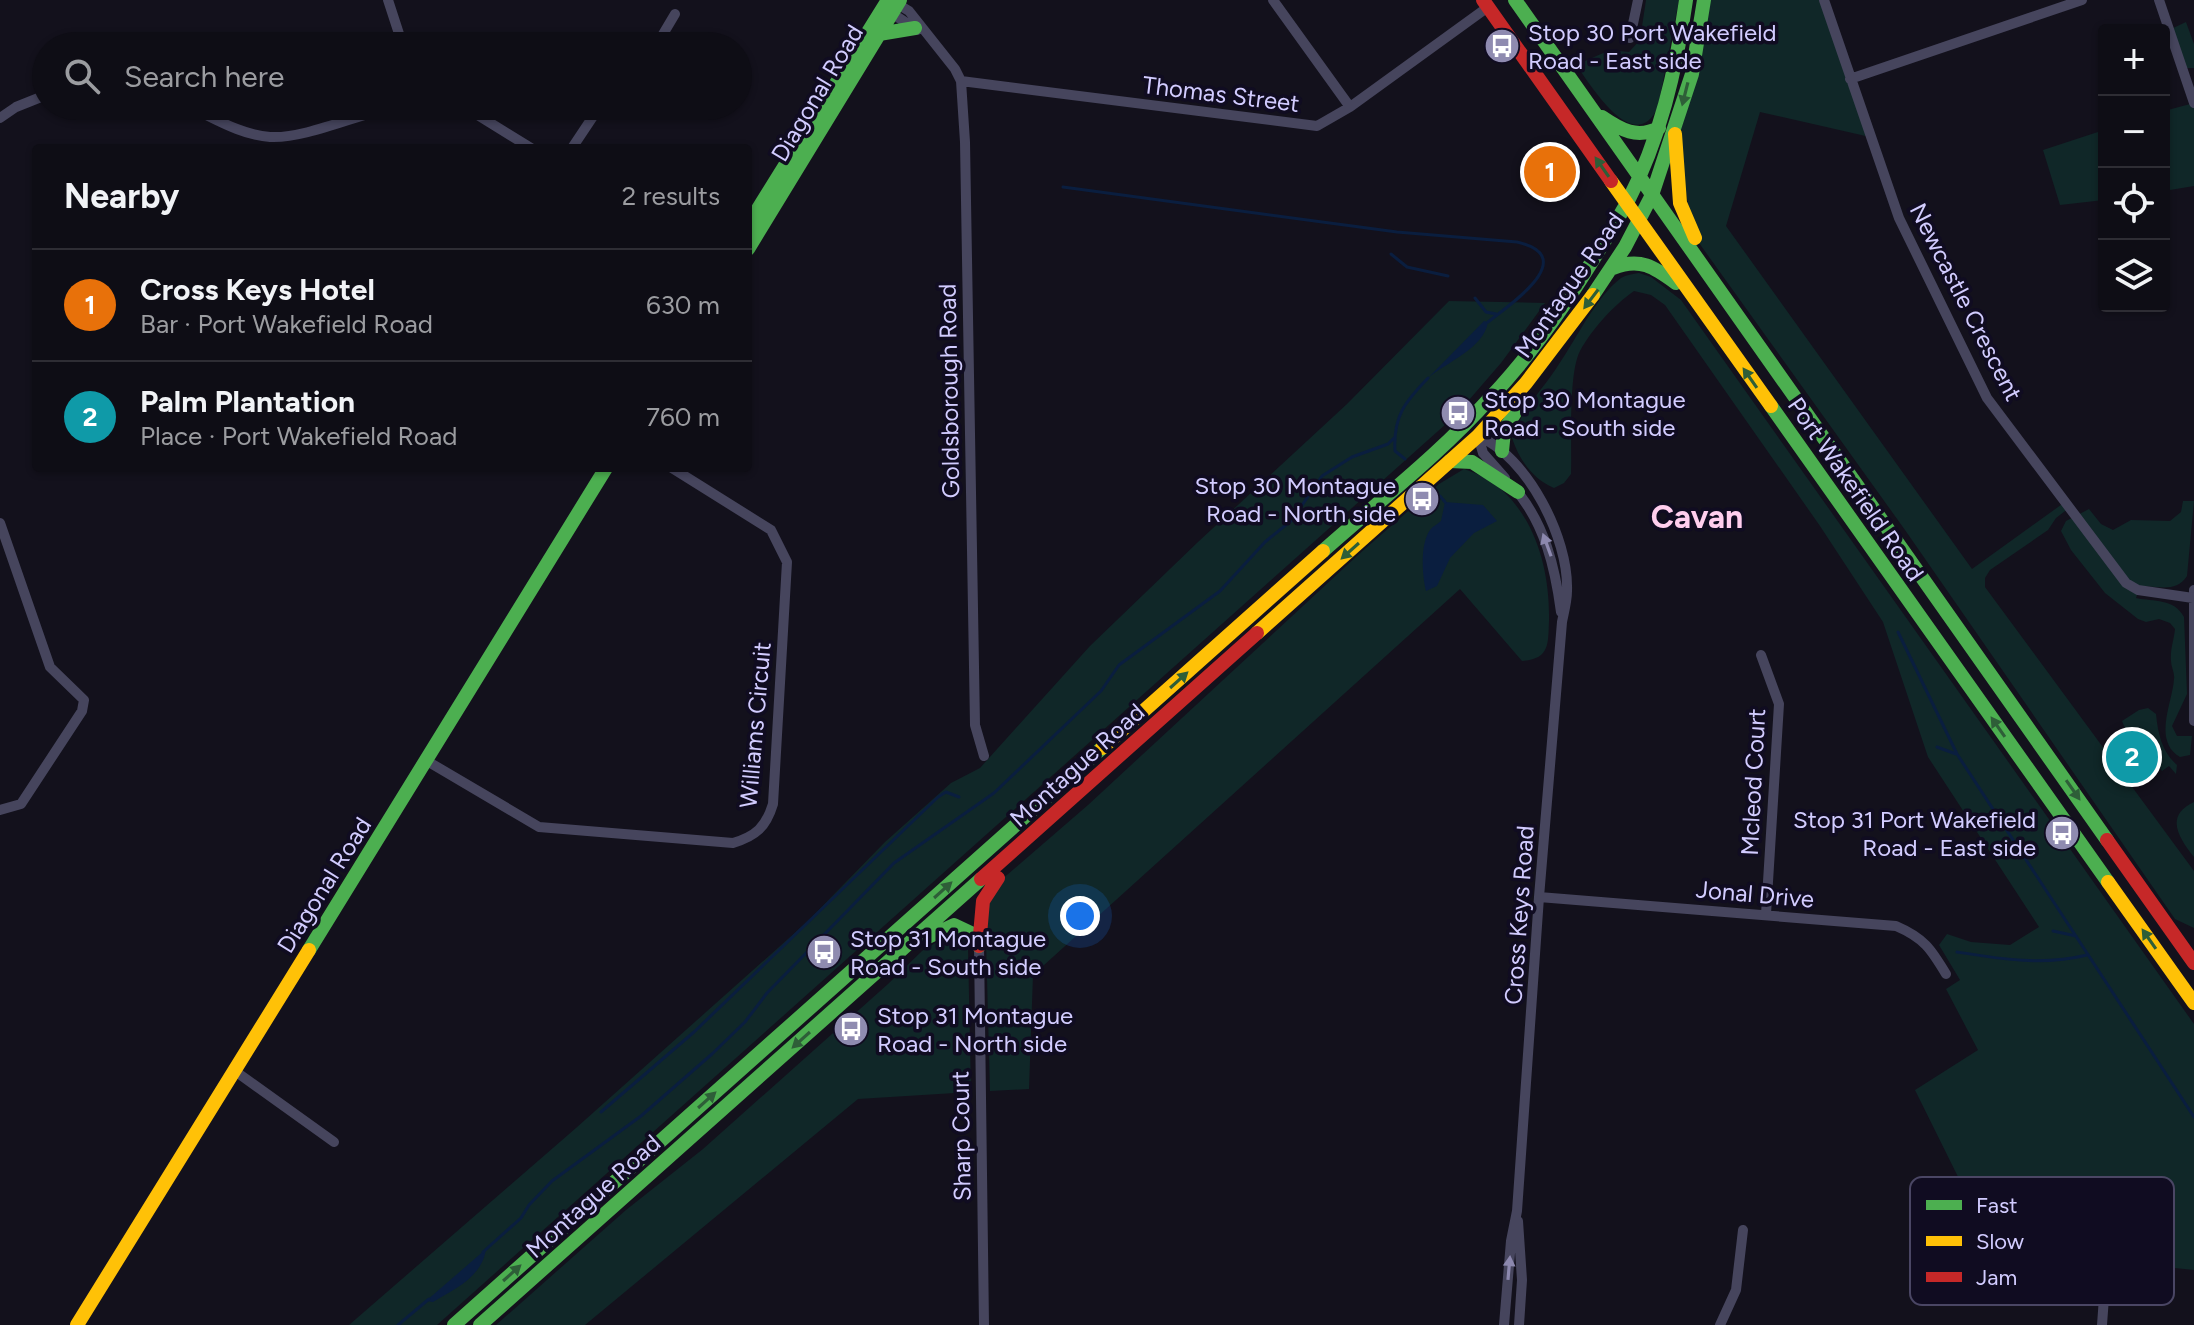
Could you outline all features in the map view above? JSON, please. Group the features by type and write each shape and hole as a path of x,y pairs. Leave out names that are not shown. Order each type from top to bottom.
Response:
{"main road":[{"name":"Port Wakefield Road","path":"1515,0 2194,963"},
{"name":"Montague Road","path":"454,1325 1392,491 1468,422 1504,384 1575,293 1641,179 1676,64 1686,0"},
{"path":"1704,0 1699,36 1675,134 1678,189 1684,216 1733,308"},
{"name":"Port Wakefield Road","path":"1489,2 1627,203 2194,1003"},
{"name":"Diagonal Road","path":"752,242 879,34 892,4"},
{"name":"Diagonal Road","path":"752,219 892,4"},
{"path":"879,34 920,32"},
{"path":"1592,111 1635,135 1646,135 1659,128"},
{"name":"Montague Road","path":"480,1325 1478,436 1527,384 1613,268 1641,222 1675,134"},
{"path":"1613,268 1627,261 1642,261 1692,295"},
{"path":"1502,451 1502,439 1509,420 1551,365 1568,330"},
{"path":"1392,491 1464,437 1478,436 1488,409 1504,384"},
{"path":"1450,461 1472,462 1518,492"},
{"name":"Diagonal Road","path":"77,1325 604,472"},
{"path":"979,946 983,893 1011,866 1047,821"},
{"path":"893,959 940,930 954,925 967,930 979,946"}],"street":[{"path":"388,0 398,32"},
{"path":"1273,0 1350,107"},
{"path":"1630,38 1638,0"},
{"name":"Newcastle Crescent","path":"1824,0 1899,218 1987,398 2126,583 2138,590 2193,598"},
{"path":"1850,79 2082,0"},
{"path":"2159,0 2194,103"},
{"name":"Thomas Street","path":"961,81 1317,126 1350,107 1489,2"},
{"path":"892,4 955,69 961,81"},
{"path":"664,32 675,14"},
{"name":"Goldsborough Road","path":"961,81 965,142 975,725 984,756"},
{"path":"0,118 32,101"},
{"path":"219,120 243,131 271,137 347,120"},
{"path":"486,120 525,144"},
{"path":"575,144 591,120"},
{"name":"Cross Keys Road","path":"1478,436 1502,451 1538,495 1557,535 1567,583 1539,897 1517,1211 1511,1241 1504,1325"},
{"name":"Cross Keys Road","path":"1478,436 1483,453 1518,492 1537,522 1550,553 1562,622"},
{"name":"Williams Circuit","path":"427,761 539,827 733,843 760,831 773,804 787,562 771,530 678,472"},
{"path":"0,523 50,667 84,700 82,711 21,804 0,810"},
{"path":"2194,590 2194,721"},
{"name":"Mcleod Court","path":"1761,655 1779,704 1766,914"},
{"name":"Jonal Drive","path":"1539,897 1896,926 1916,935 1932,950 1946,974"},
{"name":"Sharp Court","path":"979,946 984,1325"},
{"path":"235,1071 334,1142"},
{"name":"Cross Keys Road","path":"1517,1211 1522,1280 1519,1325"},
{"path":"1720,1325 1734,1297 1739,1277 1743,1230"},
{"path":"2102,1325 2103,1305"}],"green space":[{"path":"1646,0 1679,0 1658,107 1648,121 1637,125 1614,113 1576,65 1610,50 1629,52 1640,40"},
{"path":"1703,0 1824,0 1870,137 1760,112 1726,226 1972,569 2065,502 2069,508 2056,518 2048,530 1990,570 1985,578 1985,587 2194,871 2194,928 2175,919 1905,530 1694,236 1675,134"},
{"path":"2186,22 2194,44 2194,68 2182,68 2170,30"},
{"path":"2194,103 2194,186 2170,190 2170,168 2170,109"},
{"path":"2098,132 2098,201 2060,205 2043,150"},
{"path":"1639,273 1651,277 1681,300 2194,1024 2194,1270 2174,1268 2174,1177 1958,1177 1915,1090 1978,1050 1946,989 1960,980 1939,945 1947,934 1971,942 2010,945 2039,927 1928,757 1883,622 1820,526 1665,305 1651,295 1634,291 1604,318 1580,351 1572,392 1571,474 1564,483 1554,488 1546,484 1527,468 1518,453 1512,438 1527,408 1603,296 1627,275"},
{"path":"1449,301 1545,303 1501,363 1456,415 437,1325 349,1325 807,922 885,842 951,783 980,768 1090,646 1347,404"},
{"path":"1464,469 1502,490 1525,518 1533,534 1544,568 1549,604 1548,637 1543,654 1522,661 1460,589 1033,975 1029,1089 990,1091 985,903 993,887 1088,805 1358,555 1439,484"},
{"path":"2183,501 2194,501 2187,576 2172,587 2140,586 2136,598 2169,604 2184,617 2187,694 2172,726 2177,736 2192,736 2190,755 2180,757 2167,741 2166,731 2174,679 2171,657 2175,629 2170,623 2159,619 2146,622 2138,619 2105,593 2071,550 2061,531 2066,521 2089,509 2101,524 2113,530 2131,520 2170,521 2181,512"},
{"path":"2148,708 2156,714 2162,742 2177,765 2176,774 2169,766 2162,771 2159,767 2153,771 2127,733 2122,721"},
{"path":"2194,802 2194,857 2179,835 2177,821 2179,814"},
{"path":"952,933 966,939 968,947 971,1092 858,1099 585,1325 496,1325 626,1210 703,1149 922,951"}],"water":[{"path":"1484,321 1488,322 1480,339 1464,354 1428,378"},
{"path":"1445,502 1483,505 1497,521 1474,533 1450,558 1437,586 1426,591 1423,551 1430,530 1441,521"},
{"path":"486,1249 473,1275 433,1302 426,1301"}],"waterway":[{"path":"1063,187 1397,232 1517,242 1535,249 1543,258 1542,269 1535,281 1488,322"},
{"path":"1391,254 1407,267 1448,276"},
{"path":"1475,298 1486,312 1496,314"},
{"path":"1405,459 1395,451 1398,419 1407,402 1428,378"},
{"path":"483,1252 521,1218 552,1181 641,1116 712,1054 894,863 994,793 1101,691 1119,665 1220,591 1265,542 1292,520 1322,476 1352,457 1388,444 1394,438"},
{"path":"1440,496 1445,502"},
{"path":"1898,632 1957,754 2194,1117"},
{"path":"1937,747 1956,754"},
{"path":"601,1112 694,1032 938,797 946,792 959,797"},
{"path":"2053,931 2076,936"},
{"path":"1957,952 2038,961 2087,955"},
{"path":"398,1325 429,1299"}],"traffic: fast":[{"path":"752,219 888,0"},
{"path":"752,242 900,0"},
{"path":"1515,0 2107,840"},
{"path":"1627,203 1658,129 1677,53 1686,0"},
{"path":"1652,195 1692,74 1704,0"},
{"path":"879,34 915,28"},
{"path":"1602,117 1629,132 1643,133 1659,128"},
{"path":"1593,295 1625,247 1652,195"},
{"path":"1323,551 1451,438 1510,376 1564,305 1627,203"},
{"path":"1613,268 1631,263 1646,265 1676,283"},
{"path":"1502,451 1504,431 1522,401"},
{"path":"1771,406 2108,882"},
{"path":"1450,461 1472,462 1518,492"},
{"path":"309,950 604,472"},
{"path":"454,1325 1102,748"},
{"path":"480,1325 981,879"},
{"path":"926,938 954,925 971,933 979,946"}],"traffic: slow":[{"path":"1675,134 1680,203 1695,238"},
{"path":"1611,181 1771,406"},
{"path":"1257,633 1478,436 1526,383 1593,295"},
{"path":"1102,748 1323,551"},
{"path":"2108,882 2194,1003"},
{"path":"77,1325 309,950"}],"traffic: jam":[{"path":"1483,0 1611,181"},
{"path":"981,879 1257,633"},
{"path":"2107,840 2194,963"},
{"path":"979,946 983,901 998,878"}],"place":[{"name":"Stop 30 Port Wakefield Road - East side","path":"1502,46"},
{"name":"Cross Keys Hotel","path":"1550,172"},
{"name":"Stop 30 Montague Road - South side","path":"1458,413"},
{"name":"Stop 30 Montague Road - North side","path":"1422,499"},
{"name":"Palm Plantation","path":"2132,757"},
{"name":"Stop 31 Port Wakefield Road - East side","path":"2062,833"},
{"name":"Stop 31 Montague Road - South side","path":"824,952"},
{"name":"Stop 31 Montague Road - North side","path":"851,1029"}],"district":[{"name":"Cavan","path":"1697,517"}]}
